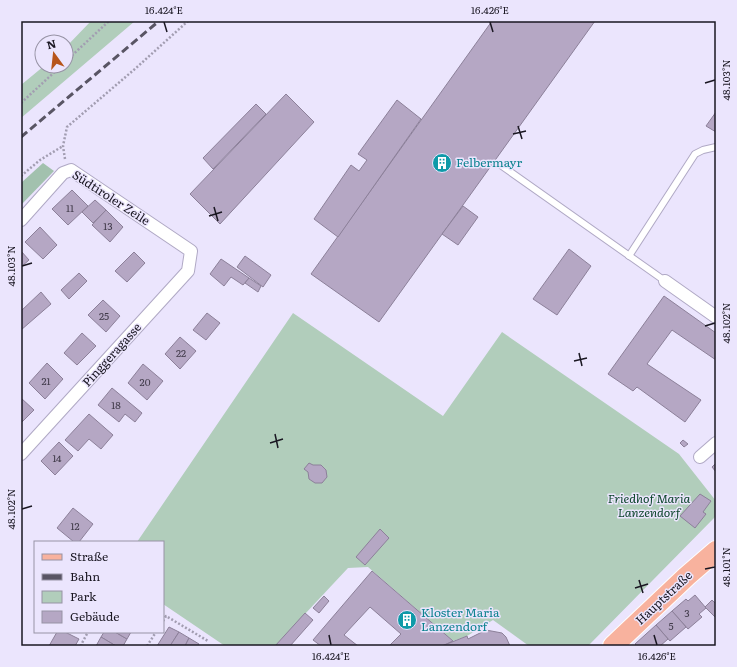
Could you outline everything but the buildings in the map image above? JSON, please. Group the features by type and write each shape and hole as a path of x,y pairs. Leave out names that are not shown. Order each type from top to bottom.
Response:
{"main road":[{"name":"Hauptstraße","path":"613,646 687,576 716,551"}],"street":[{"name":"Südtiroler Zeile","path":"21,220 63,172 71,170 191,251"},
{"name":"Pinggeragasse","path":"21,454 188,271 191,251"},
{"path":"665,281 716,317"},
{"path":"700,457 716,443"}],"lane":[{"path":"629,256 695,154 703,150 716,147"},
{"path":"502,166 665,281"}],"path":[{"path":"74,54 109,21"},
{"path":"21,176 40,160 63,146 67,127 188,21"},
{"path":"21,103 52,74"},
{"path":"164,619 166,616 208,641"},
{"path":"82,646 81,645 87,633"},
{"path":"147,646 155,633"}],"green space":[{"path":"91,21 135,21 74,73 74,39"},
{"path":"34,74 73,74 21,118 21,85"},
{"path":"43,163 54,171 21,205 21,183"},
{"name":"Friedhof Maria Lanzendorf","path":"293,313 443,416 502,332 679,454 716,501 716,516 588,646 529,646 493,620 467,636 453,641 368,567 348,568 275,646 225,646 164,605 164,541 138,541"}],"railway":[{"path":"21,137 159,21"}],"place":[{"name":"Felbermayr","path":"442,163"},
{"name":"Kloster Maria Lanzendorf","path":"407,620"}]}
